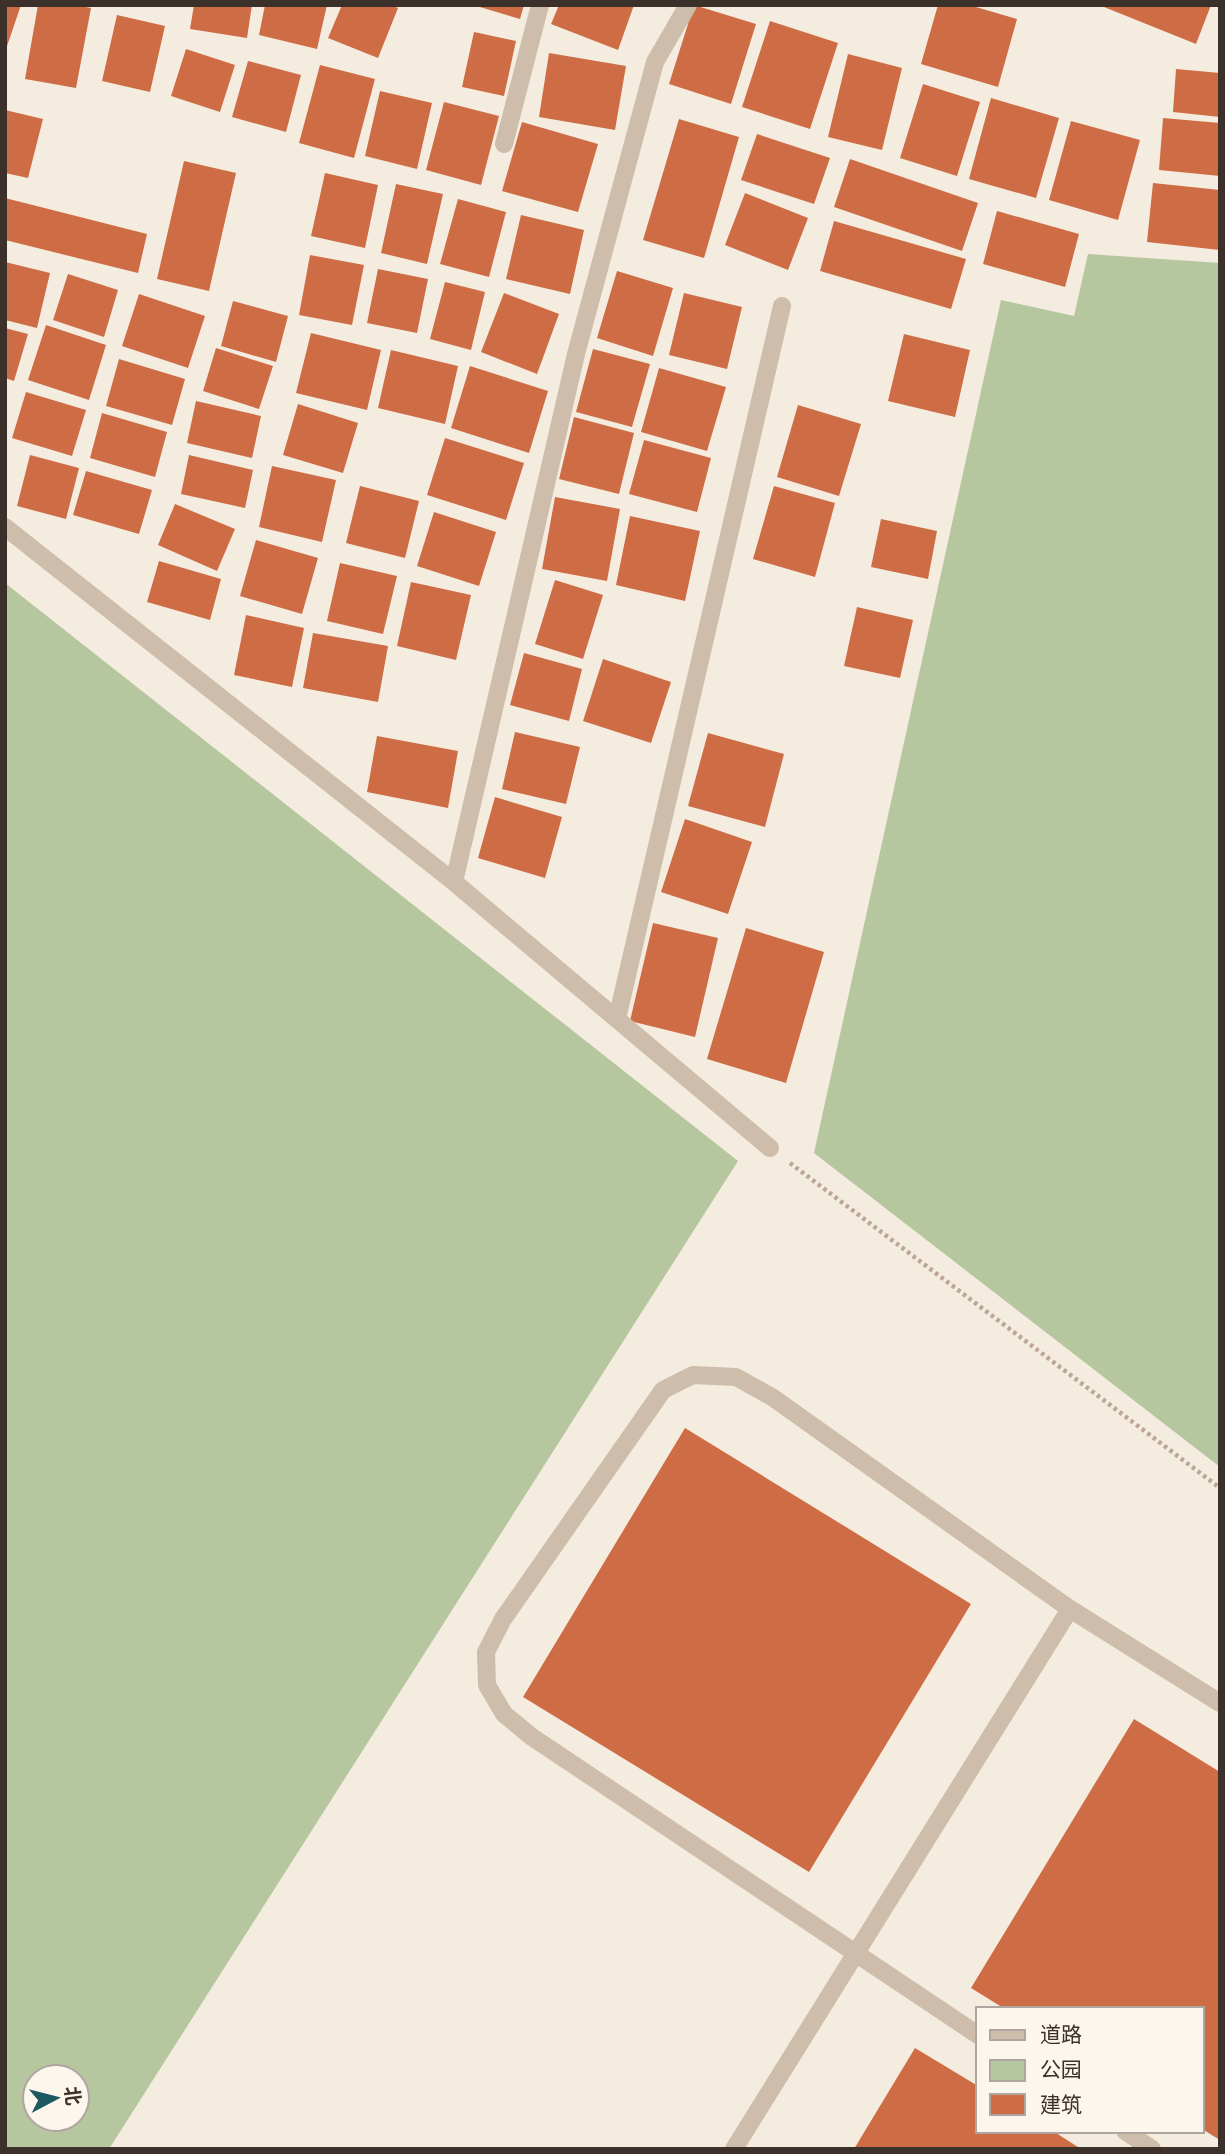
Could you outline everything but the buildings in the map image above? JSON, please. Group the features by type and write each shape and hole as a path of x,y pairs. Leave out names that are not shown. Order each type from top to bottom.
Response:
{"street":[{"path":"504,144 540,5"},
{"path":"454,882 579,341 655,62 688,5"},
{"path":"617,1019 782,306"},
{"path":"5,527 454,882 770,1148"},
{"path":"976,2034 532,1737 504,1714 487,1685 486,1652 503,1619 663,1390 693,1375 736,1377 772,1397 1070,1609 1220,1703"},
{"path":"734,2149 1070,1609"},
{"path":"1128,2133 1152,2149"}],"path":[{"path":"770,1148 1220,1488"}],"green space":[{"path":"1088,254 1220,263 1220,1467 814,1153 1001,300 1074,316"},
{"path":"5,583 738,1161 109,2149 5,2149"}]}
